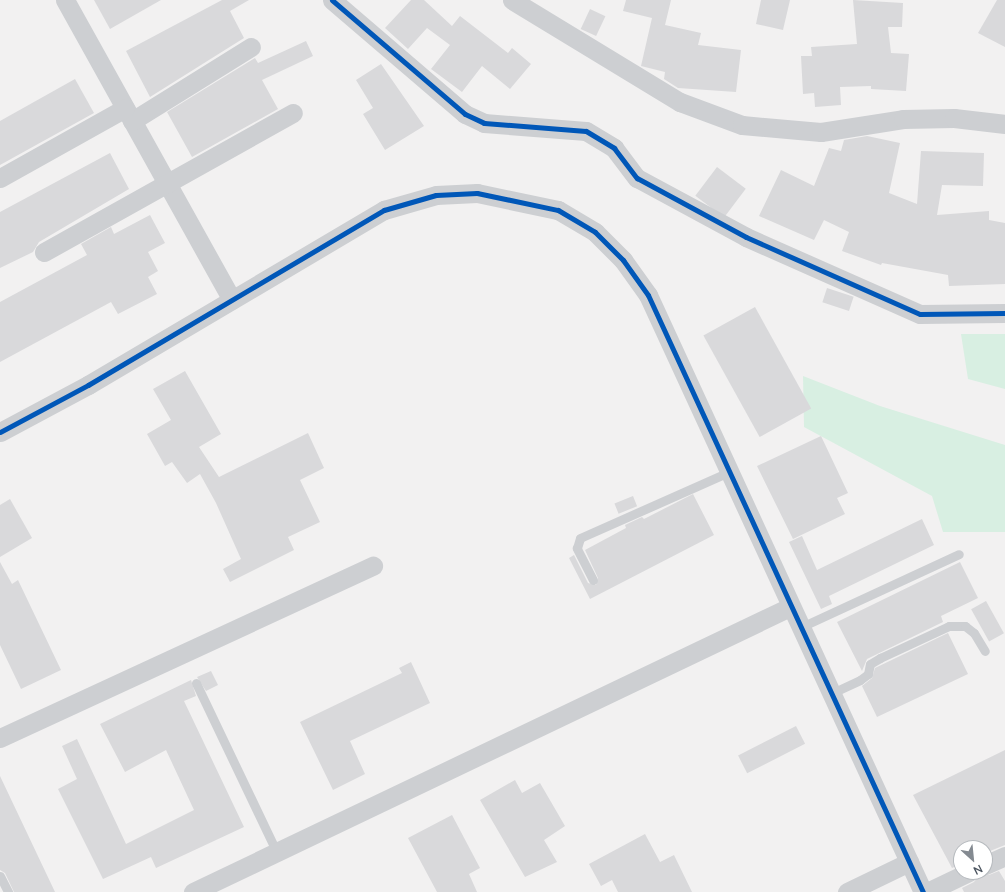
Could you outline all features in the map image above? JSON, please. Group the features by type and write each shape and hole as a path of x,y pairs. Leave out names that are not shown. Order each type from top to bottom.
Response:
{"street":[{"path":"65,0 232,300"},
{"path":"332,0 465,114 484,123 586,131 614,148 637,178 746,237 920,314 1005,313"},
{"path":"512,0 680,102 742,125 821,132 903,120 954,118 1005,124"},
{"path":"0,178 128,114 251,47"},
{"path":"44,252 293,113"},
{"path":"0,432 88,385 384,210 436,195 477,193 558,210 595,232 623,260 648,295 799,628 923,892"},
{"path":"0,738 373,566"},
{"path":"194,892 790,607"},
{"path":"993,861 1005,856"},
{"path":"847,892 909,862"},
{"path":"927,892 953,880"}],"lane":[{"path":"593,580 577,548 580,538 729,472"},
{"path":"799,628 959,554"},
{"path":"830,694 860,680 868,674 870,664 880,658 950,626 965,626 974,633 985,652"},
{"path":"196,683 277,853"},
{"path":"0,876 8,892"}],"green space":[{"path":"961,334 1005,334 1005,389 968,379"},
{"path":"803,376 880,406 1005,445 1005,532 943,532 932,496 804,427"}],"building":[{"path":"94,0 161,0 110,29"},
{"path":"222,0 249,0 230,11 244,38 150,97 126,51"},
{"path":"411,0 424,0 452,26 460,16 508,53 512,48 531,64 510,89 482,66 462,92 431,69 450,45 427,28 408,49 385,28"},
{"path":"626,0 671,0 665,25 701,33 698,45 741,50 736,92 678,88 664,79 665,72 641,66 652,18 623,11"},
{"path":"761,0 790,0 783,30 756,24"},
{"path":"853,0 903,3 902,27 888,27 891,53 909,54 906,91 871,89 871,86 840,87 841,105 815,107 814,93 803,94 801,56 812,56 811,47 857,44"},
{"path":"997,0 1005,0 1005,47 978,33"},
{"path":"590,9 605,16 596,36 581,29"},
{"path":"306,41 313,56 262,80 278,109 192,157 167,112 255,58 258,63"},
{"path":"381,64 424,126 385,150 363,114 373,108 356,80"},
{"path":"75,79 94,113 0,165 0,121"},
{"path":"867,136 900,143 889,193 917,204 921,151 984,153 983,186 942,185 937,215 989,211 989,220 1005,223 1005,284 949,286 948,275 882,263 881,265 842,251 849,232 824,220 814,240 759,216 781,170 814,186 829,148 841,151 844,140"},
{"path":"110,153 129,189 39,242 33,252 0,268 0,212"},
{"path":"717,167 746,189 724,217 695,196"},
{"path":"150,215 165,243 148,252 158,271 148,277 157,294 118,314 111,302 0,362 0,302 87,255 81,244 111,227 114,234"},
{"path":"827,288 854,297 849,311 822,302"},
{"path":"755,307 811,408 760,437 703,336"},
{"path":"185,371 221,434 199,447 219,477 308,433 324,468 300,480 320,522 288,537 294,550 230,582 223,569 241,559 216,503 200,474 187,483 172,462 165,466 147,434 171,420 153,389"},
{"path":"821,436 848,493 837,498 845,514 793,539 757,466"},
{"path":"693,494 714,535 590,599 569,558 574,555 588,583 596,585 598,578 585,550 626,528 625,525 642,517 644,519"},
{"path":"633,496 637,506 619,514 614,503"},
{"path":"10,499 32,538 0,557 0,505"},
{"path":"922,519 934,545 829,596 832,604 821,609 789,542 802,536 817,570"},
{"path":"0,562 12,584 18,580 61,670 21,689 0,645"},
{"path":"960,562 978,598 941,616 943,622 867,659 862,671 837,622"},
{"path":"986,601 1004,633 989,642 971,609"},
{"path":"948,633 968,674 877,717 862,686 872,678 875,668"},
{"path":"411,662 430,703 350,741 365,774 333,790 300,722 402,673 399,668"},
{"path":"211,671 218,685 206,691 197,677"},
{"path":"191,680 196,696 184,701 244,827 156,868 151,857 103,879 58,789 77,779 62,746 77,739 126,844 194,810 166,750 125,772 100,724"},
{"path":"796,726 805,744 747,773 738,756"},
{"path":"1005,750 1005,845 993,850 993,840 953,840 952,868 913,795"},
{"path":"0,776 55,892 14,892 5,873 0,870"},
{"path":"515,780 522,793 540,783 565,826 544,840 557,862 525,877 480,800"},
{"path":"452,815 480,868 469,874 477,892 437,892 408,838"},
{"path":"645,834 660,862 674,855 692,892 618,892 612,880 601,886 589,864"},
{"path":"999,871 1005,881 1005,892 964,892 962,888 976,880 993,880 993,873"}],"cycle path":[{"path":"332,0 465,114 484,123 586,131 614,148 637,178 746,237 920,314 1005,313"},
{"path":"0,432 88,385 384,210 436,195 477,193 558,210 595,232 623,260 648,295 923,892"}]}
